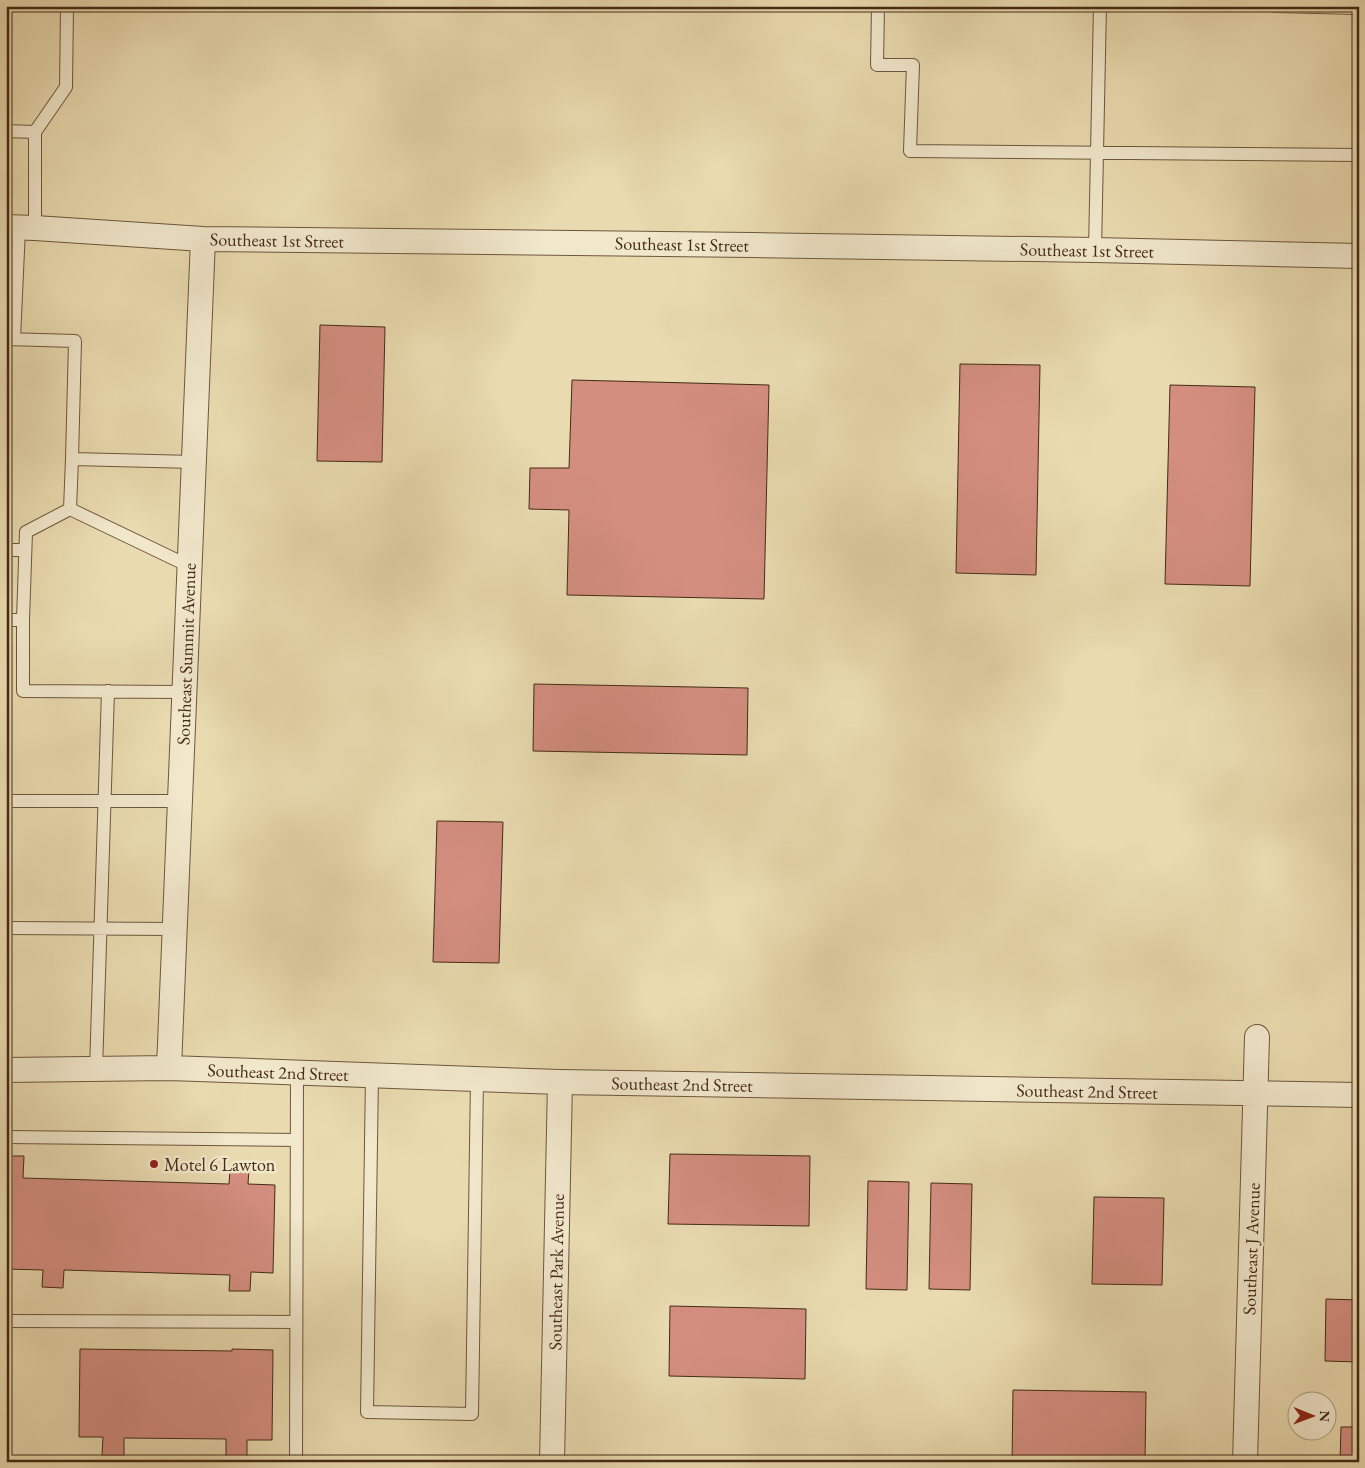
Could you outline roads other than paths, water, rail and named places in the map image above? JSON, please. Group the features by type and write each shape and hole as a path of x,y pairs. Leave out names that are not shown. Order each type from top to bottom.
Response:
{"street":[{"name":"Southeast 1st Street","path":"20,228 203,239 1095,250 1359,256"},
{"name":"Southeast Summit Avenue","path":"169,1068 203,239"},
{"name":"Southeast J Avenue","path":"1244,1462 1257,1037"},
{"name":"Southeast 2nd Street","path":"6,1070 169,1068 560,1082 1359,1095"},
{"name":"Southeast Park Avenue","path":"552,1462 560,1082"}],"lane":[{"path":"67,6 66,87 35,132 11,288 10,339 75,341 70,509"},
{"path":"878,6 877,65 913,65 910,151 1359,155"},
{"path":"1095,250 1100,6"},
{"path":"1274,6 1359,8"},
{"path":"6,131 35,132"},
{"path":"72,459 194,462"},
{"path":"70,509 26,532 23,690 184,692"},
{"path":"70,509 189,566"},
{"path":"6,550 25,550"},
{"path":"6,620 23,620"},
{"path":"96,1070 108,691"},
{"path":"6,801 180,801"},
{"path":"6,928 174,929"},
{"path":"296,1462 297,1073"},
{"path":"372,1076 368,1412 472,1414 477,1079"},
{"path":"6,1137 297,1140"},
{"path":"6,1320 296,1322"}],"place":[{"name":"Motel 6 Lawton","path":"154,1164"}]}
